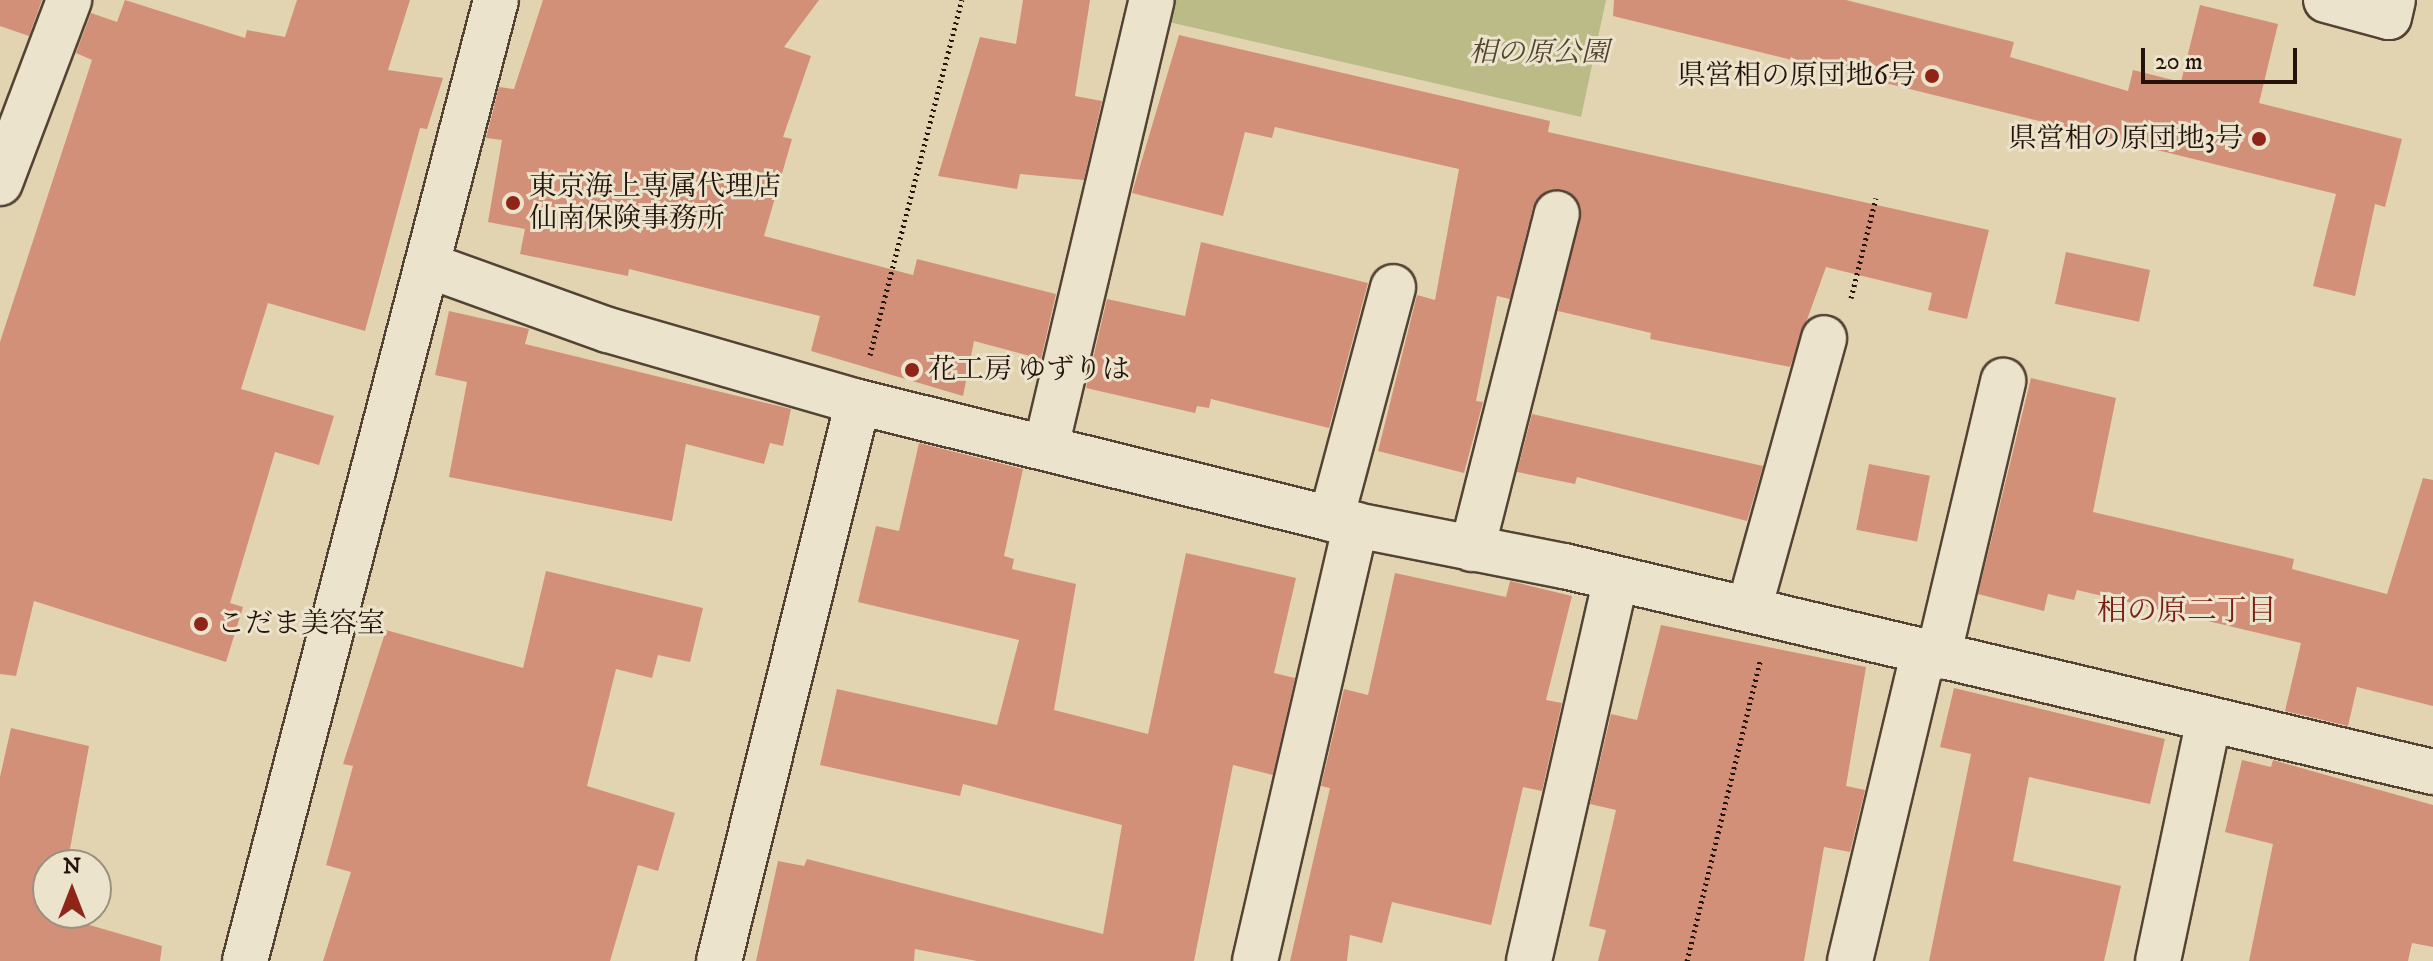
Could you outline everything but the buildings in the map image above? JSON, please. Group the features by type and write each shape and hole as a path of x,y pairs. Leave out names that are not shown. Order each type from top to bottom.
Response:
{"street":[{"path":"0,183 69,0"},
{"path":"245,961 496,0"},
{"path":"1046,447 1152,0"},
{"path":"2326,0 2389,17 2393,0"},
{"path":"1472,549 1557,214"},
{"path":"427,265 608,330 858,402 1344,522 1760,611 1931,656 2433,772"},
{"path":"1255,961 1393,287"},
{"path":"1760,611 1824,338"},
{"path":"1850,961 2003,381"},
{"path":"719,961 858,402"},
{"path":"1529,961 1616,579"},
{"path":"2158,961 2209,719"}],"path":[{"path":"858,402 962,0"},
{"path":"1687,961 1760,611"}],"green space":[{"name":"相の原公園","path":"1174,0 1606,0 1581,117 1169,22"}],"place":[{"name":"県営相の原団地6号","path":"1932,76"},
{"name":"県営相の原団地3号","path":"2259,139"},
{"name":"東京海上専属代理店 仙南保険事務所","path":"513,203"},
{"name":"花工房 ゆずりは","path":"912,370"},
{"name":"こだま美容室","path":"201,624"}],"district":[{"name":"相の原二丁目","path":"2187,612"}]}
